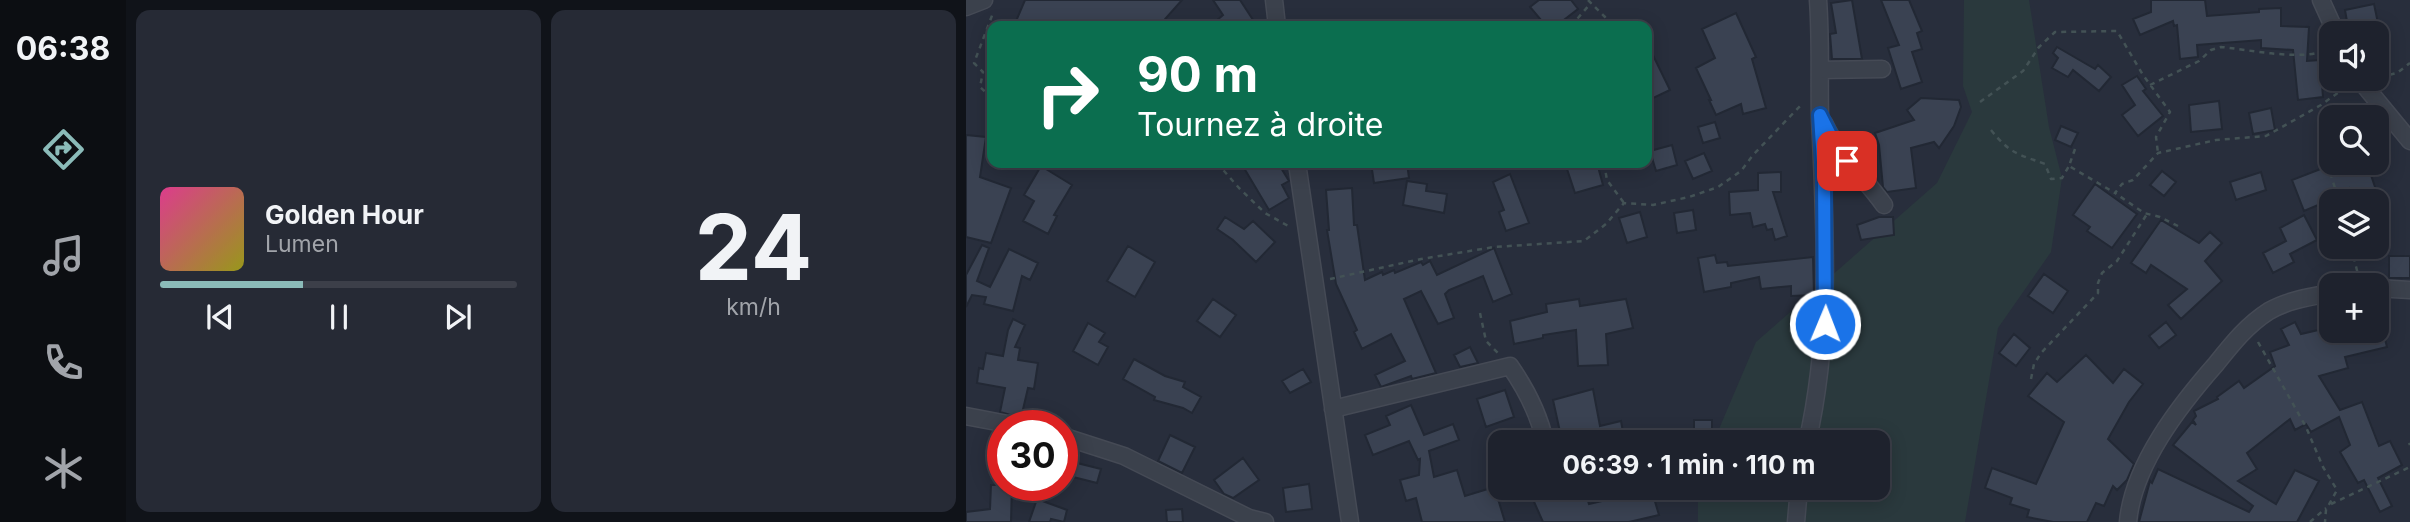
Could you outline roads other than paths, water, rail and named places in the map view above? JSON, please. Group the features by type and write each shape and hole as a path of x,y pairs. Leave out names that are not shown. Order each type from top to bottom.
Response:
{"street":[{"path":"1274,0 1276,21"},
{"path":"1810,430 1825,324 1824,178 1818,0"},
{"path":"2321,0 2331,21"},
{"path":"966,7 989,4"},
{"path":"1820,70 1882,69"},
{"path":"2362,91 2410,141"},
{"path":"1820,115 1840,151 1884,205"},
{"path":"1298,168 1350,522"},
{"path":"2389,289 2410,290"},
{"path":"2128,522 2129,509 2144,469 2166,426 2249,325 2272,309 2298,299 2319,295"},
{"path":"1333,409 1510,366 1525,387 1543,430"},
{"path":"966,416 987,420"},
{"path":"1078,441 1124,456 1250,518 1265,522"},
{"path":"1796,522 1798,500"}]}
